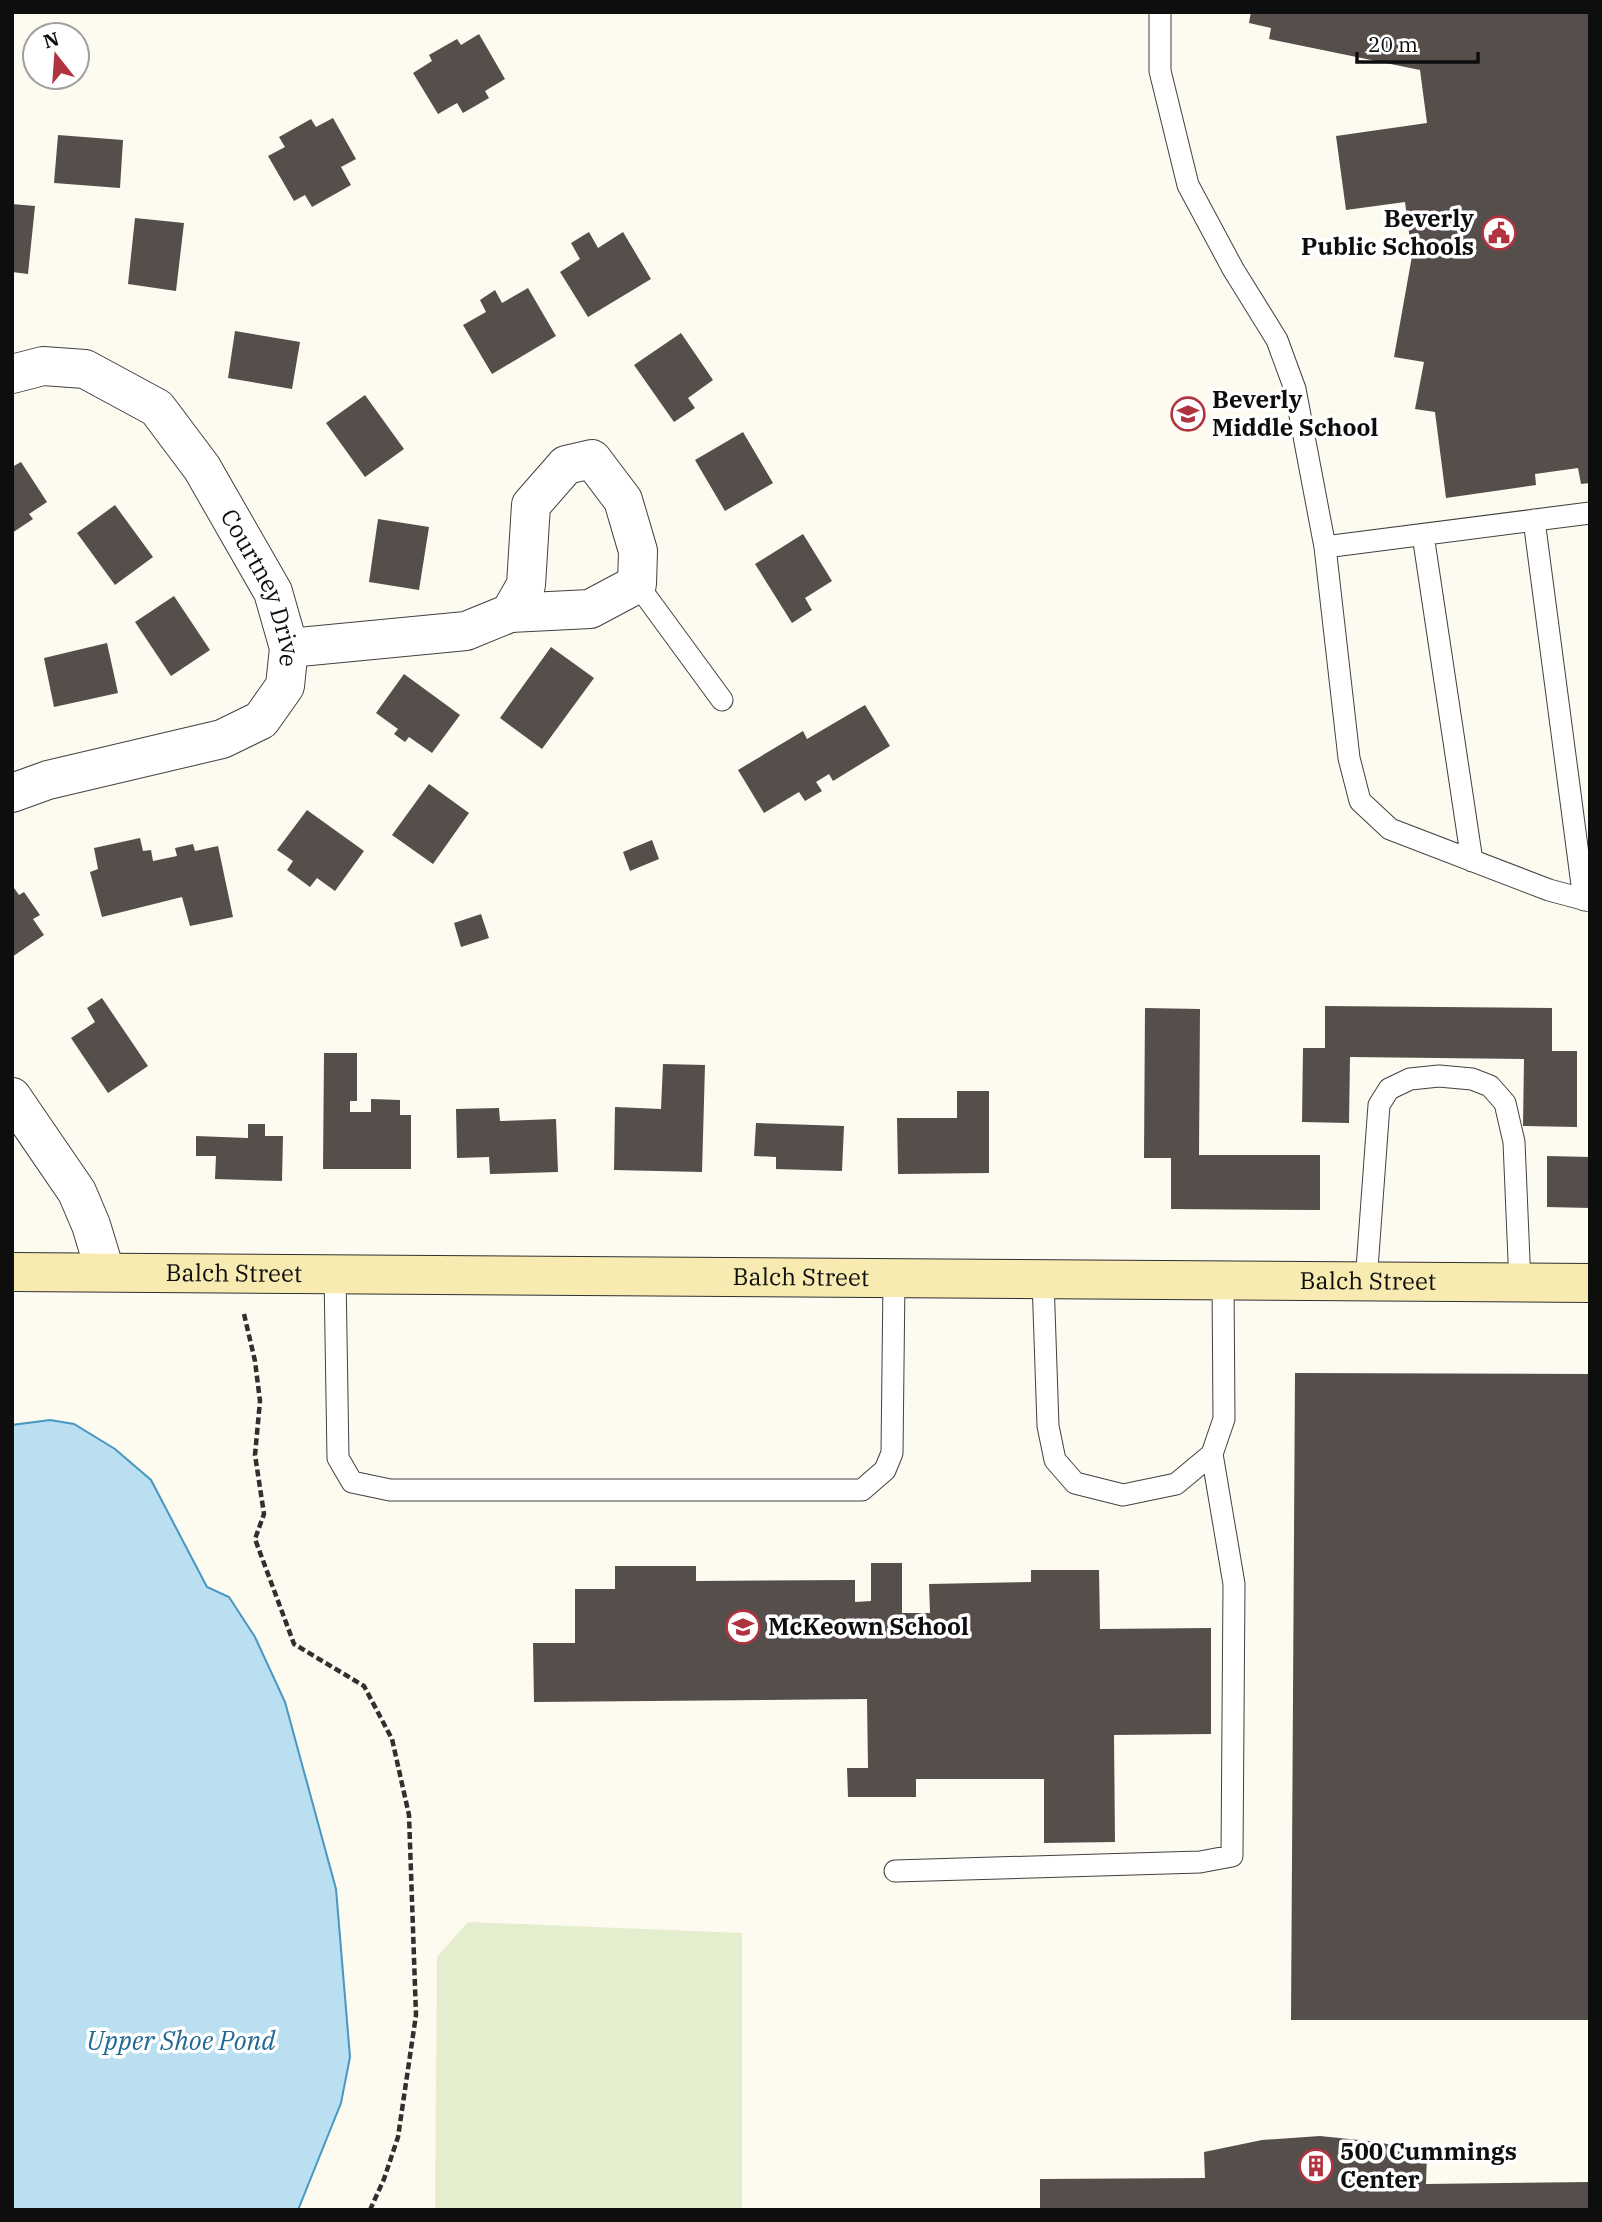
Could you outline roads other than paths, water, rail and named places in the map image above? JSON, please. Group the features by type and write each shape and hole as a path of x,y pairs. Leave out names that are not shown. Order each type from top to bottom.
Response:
{"street":[{"name":"Courtney Drive","path":"12,374 43,366 85,369 157,408 202,468 273,592 289,648 285,686 261,720 222,739 48,780 12,793"},
{"path":"289,648 466,631 510,613 590,609 637,584 638,551 623,500 592,459 566,465 531,505 526,585 510,613"},
{"path":"12,1097 77,1192 91,1225 105,1271"},
{"name":"Balch Street","path":"12,1272 1590,1283"}],"lane":[{"path":"1160,12 1160,71 1188,185 1233,269 1277,340 1295,390 1325,547 1349,758 1360,802 1390,829 1472,861 1587,900 1534,520"},
{"path":"1325,547 1590,513"},
{"path":"1423,535 1472,861"},
{"path":"637,584 722,700"},
{"path":"1366,1282 1378,1105 1389,1089 1410,1079 1439,1076 1472,1079 1490,1086 1505,1103 1514,1142 1520,1284"},
{"path":"335,1273 338,1458 352,1482 390,1490 862,1490 885,1470 892,1452 894,1279"},
{"path":"1043,1280 1048,1426 1055,1460 1075,1483 1123,1495 1176,1484 1212,1454"},
{"path":"895,1871 1199,1862 1232,1856 1234,1584 1212,1454 1224,1419 1223,1281"}],"water":[{"name":"Upper Shoe Pond","path":"50,1420 74,1424 115,1449 151,1480 207,1587 229,1597 255,1637 285,1702 336,1889 350,2057 341,2103 298,2210 12,2210 12,1425"}],"place":[{"name":"Beverly Public Schools","path":"1499,233"},
{"name":"Beverly Middle School","path":"1188,414"},
{"name":"McKeown School","path":"743,1627"},
{"name":"500 Cummings Center","path":"1316,2166"}]}
